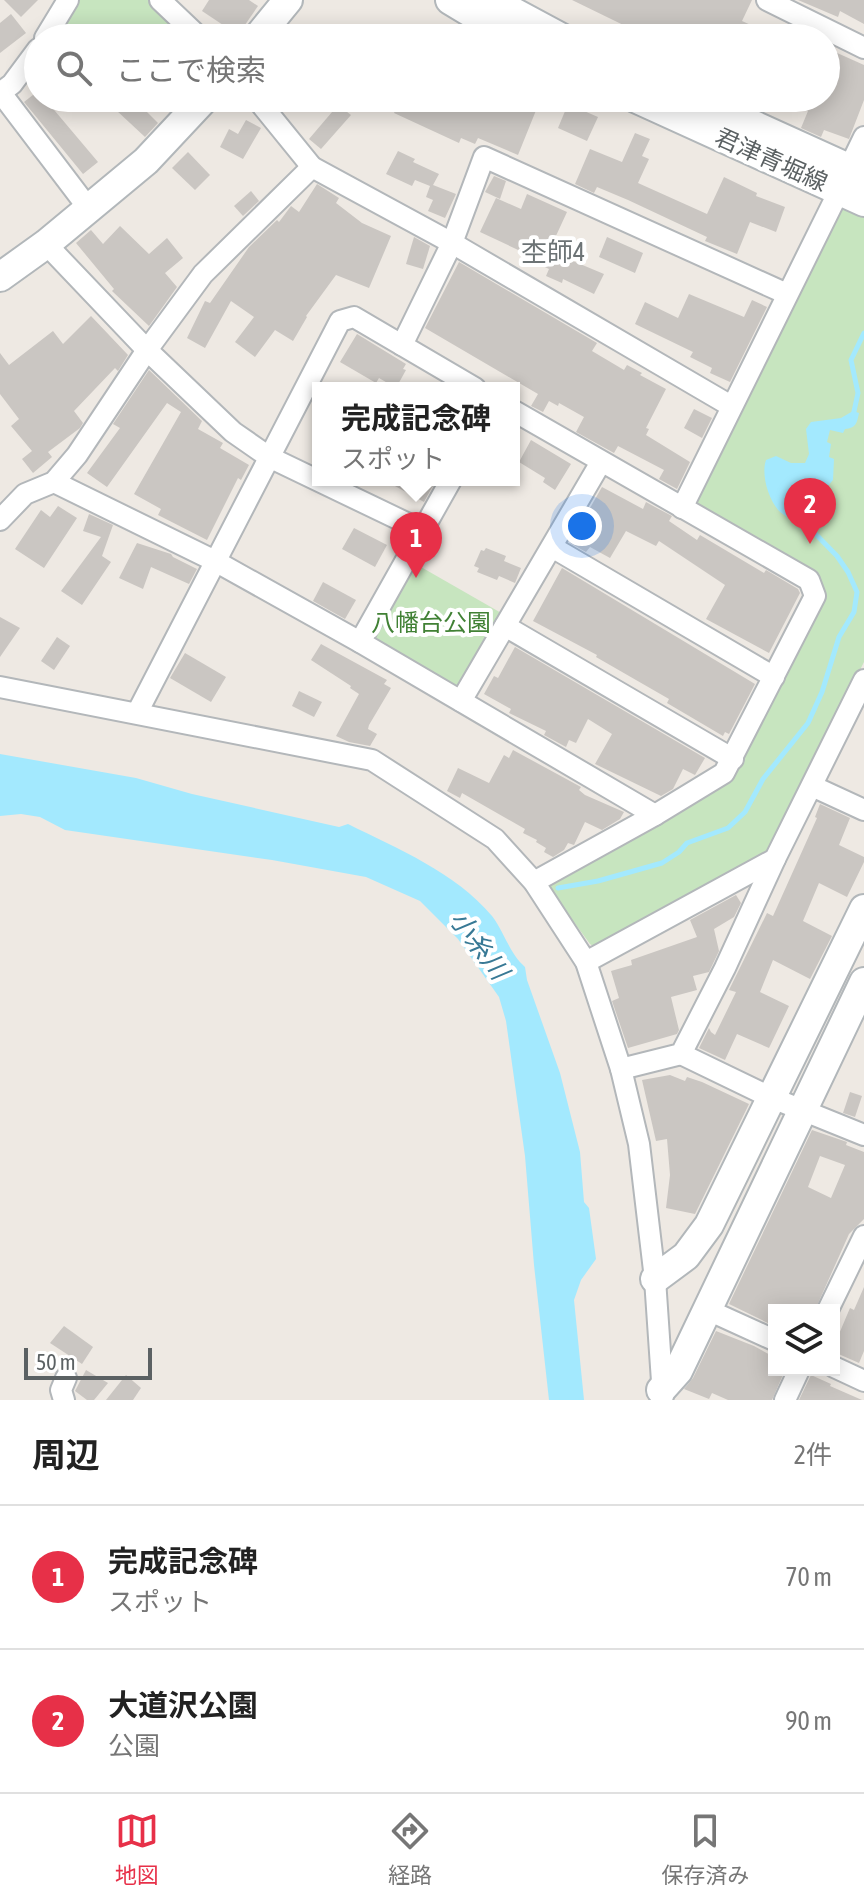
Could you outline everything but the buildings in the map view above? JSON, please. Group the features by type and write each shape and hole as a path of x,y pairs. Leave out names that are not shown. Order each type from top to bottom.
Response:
{"street":[{"path":"53,24 68,0"},
{"path":"160,0 185,24"},
{"path":"268,24 288,0"},
{"path":"450,0 490,24"},
{"path":"491,0 536,24"},
{"path":"767,0 816,24"},
{"path":"840,36 864,48"},
{"path":"24,68 12,84 0,93 89,209"},
{"path":"0,277 46,244 146,161 192,112"},
{"path":"267,112 312,167 452,243 731,406"},
{"name":"君津青堀線","path":"671,112 854,184"},
{"name":"君津青堀線","path":"720,112 854,184"},
{"path":"682,508 787,294 854,184 864,137"},
{"path":"402,345 452,243 484,157 787,294"},
{"path":"0,520 25,494 54,482 77,455 147,350 203,274 312,167"},
{"path":"46,244 147,350 233,432 269,457 312,478"},
{"path":"137,713 340,321 354,317 465,382"},
{"path":"520,415 809,580 815,596 724,773 534,882"},
{"path":"461,701 601,462"},
{"path":"54,482 215,561 655,815"},
{"path":"329,486 423,531"},
{"path":"360,642 448,486"},
{"path":"552,547 774,677"},
{"path":"505,626 733,759"},
{"path":"681,1054 864,680"},
{"path":"0,687 372,760 495,839 534,882 586,962 621,1069 639,1144 655,1279 662,1395"},
{"path":"812,786 864,810"},
{"path":"586,962 775,859"},
{"path":"655,1279 686,1256 709,1225 864,909"},
{"path":"662,1395 678,1371 862,991 828,981"},
{"path":"621,1069 681,1054 770,1097 864,1135"},
{"path":"832,1304 859,1260 864,1236"},
{"path":"708,1310 768,1337"},
{"path":"840,1370 864,1381"},
{"path":"785,1400 796,1376"},
{"path":"64,1400 61,1390 66,1378"}],"green space":[{"path":"75,0 152,0 172,24 62,24"},
{"path":"864,144 864,662 770,849 596,948 590,944 548,883 729,777 822,592 697,510 696,499"},
{"name":"八幡台公園","path":"414,563 503,614 461,687 455,688 374,641 372,633"}],"water":[{"path":"853,411 859,413 854,426 843,433 830,430 827,442 831,444 829,457 834,459 833,480 825,488 809,493 803,499 800,504 807,517 802,525 775,506 766,486 766,460 776,456 791,463 805,463 809,454 806,429 811,422 841,418"},
{"name":"小糸川","path":"0,754 136,778 192,794 339,827 348,824 443,874 492,916 515,956 525,967 560,1073 580,1152 584,1202 589,1208 596,1259 581,1280 574,1300 584,1400 549,1400 525,1156 506,1021 499,997 458,939 420,901 366,877 65,830 40,817 21,814 0,816"}],"waterway":[{"path":"853,416 858,393 851,360 864,333"},
{"path":"558,888 598,881 662,863 687,843 728,828 745,812 763,779 808,723 822,692 839,637 854,612 857,592 837,556 799,517"}],"place":[{"name":"大道沢公園","path":"810,544"},
{"name":"完成記念碑","path":"416,578"}],"district":[{"name":"杢師4","path":"553,252"}]}
